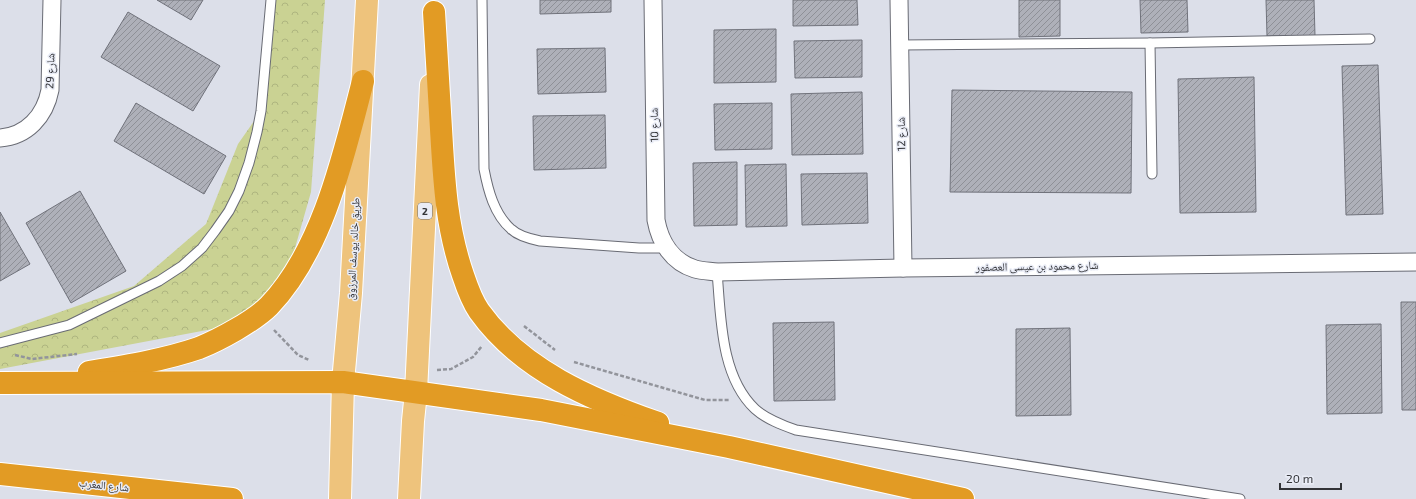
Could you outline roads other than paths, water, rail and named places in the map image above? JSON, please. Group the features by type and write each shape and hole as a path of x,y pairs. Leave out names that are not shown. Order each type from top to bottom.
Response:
{"highway":[{"path":"434,6 444,179 448,215 454,244 468,289 478,310 510,345 527,360 542,370 607,403 729,447"},
{"path":"25,383 126,366 179,354 226,336 259,314 268,306 284,288 308,251 338,172 363,81"},
{"path":"0,383 344,382 541,410 729,447 963,499"},
{"name":"شارع المغرب","path":"0,474 232,499"}],"main road":[{"name":"طريق خالد يوسف المرزوق","path":"340,499 344,382 368,0"},
{"name":"2","path":"409,499 416,392 434,6"}],"street":[{"name":"شارع 29","path":"0,138 12,137 28,128 36,121 48,100 50,90 52,0"},
{"name":"شارع 10","path":"653,0 656,220 661,238 666,248"},
{"name":"شارع 12","path":"899,0 903,268"},
{"name":"شارع محمود بن عيسى العصفور","path":"666,248 674,257 685,265 697,269 717,272 903,268 1416,262"}],"lane":[{"path":"0,343 69,326 159,282 182,266 202,248 229,211 239,191 257,132 271,0"},
{"path":"482,0 484,169 494,205 501,218 511,230 524,237 540,241 639,248 666,248"},
{"path":"900,45 1370,39"},
{"path":"1150,43 1152,174"},
{"path":"717,272 724,345 733,373 739,387 755,409 766,417 780,424 796,430 1240,499"}]}
